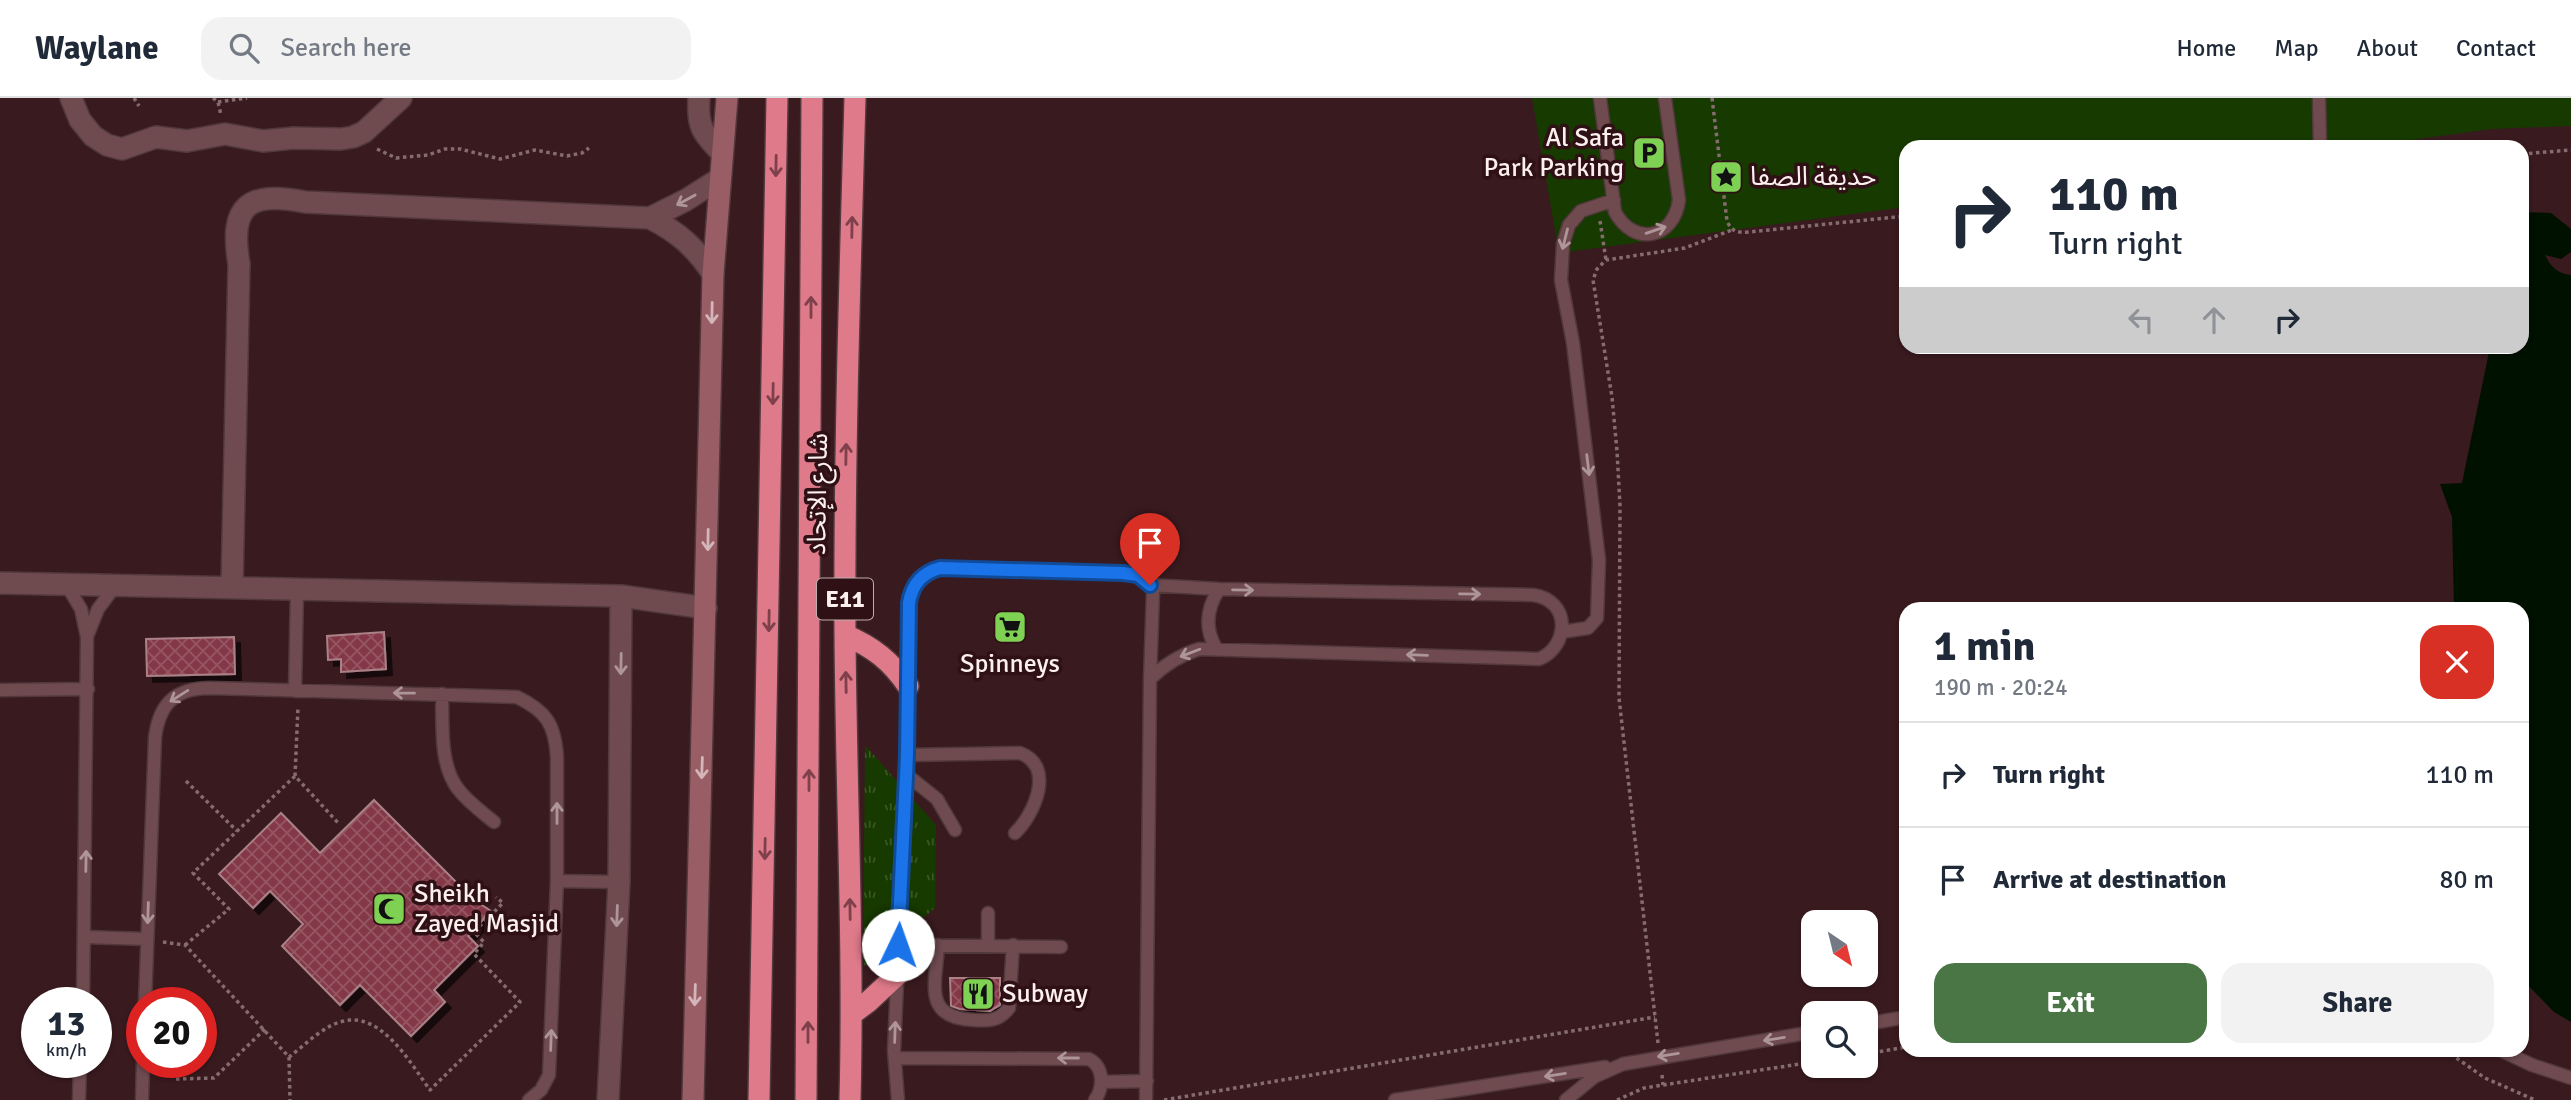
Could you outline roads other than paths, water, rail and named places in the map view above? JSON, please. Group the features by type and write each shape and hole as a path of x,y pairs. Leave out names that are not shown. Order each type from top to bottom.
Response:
{"highway":[{"name":"شارع الإتحاد","path":"759,1100 777,98"},
{"path":"806,1099 812,98"},
{"name":"شارع الإتحاد","path":"850,1100 852,1014 845,635 855,98"},
{"path":"845,635 882,654 897,669 908,686"},
{"path":"852,1014 876,996 897,975"}],"main road":[{"path":"695,1100 693,1077 713,275 727,98"},
{"path":"680,1100 693,1077"}],"street":[{"path":"71,98 80,120 93,136 107,145 122,149 156,137 187,141 225,134 263,141 353,137 374,124 401,98"},
{"path":"699,98 700,128 722,153"},
{"path":"650,218 719,179"},
{"path":"232,586 239,264 247,232 256,219 268,209 305,202 650,218 687,240 713,275"},
{"path":"0,583 621,596 706,608"},
{"path":"608,1100 619,881 621,596"}],"lane":[{"path":"1600,98 1615,212 1630,230 1641,234 1663,230 1678,212 1678,189 1665,98"},
{"path":"2319,98 2320,140"},
{"path":"1561,632 1588,628 1597,618 1599,560 1573,343 1561,280 1563,244 1569,225 1581,211 1614,200"},
{"path":"898,1100 895,1058 897,975 911,593 922,576 940,568 1138,575 1150,585 1153,592 1146,1100"},
{"path":"66,584 81,609 87,637 83,987"},
{"path":"87,637 98,609 116,585"},
{"path":"1150,585 1219,589 1532,595 1552,600 1558,608 1561,632 1549,655 1539,659 1216,648 1199,649 1184,654 1160,669 1150,679"},
{"path":"1216,648 1208,620 1213,598 1219,589"},
{"path":"297,590 297,691"},
{"path":"146,987 155,738 157,721 164,706 177,695 193,688 517,697 534,705 548,719 556,737 557,881 550,1075 541,1090 529,1100"},
{"path":"0,690 88,689"},
{"path":"442,694 444,749 448,769 457,788 494,822"},
{"path":"907,755 1020,752 1029,756 1039,771 1038,797 1029,816 1014,833"},
{"path":"906,775 937,799 955,830"},
{"path":"557,881 619,881"},
{"path":"988,913 988,945"},
{"path":"85,937 147,939"},
{"path":"898,945 1061,947"},
{"path":"938,945 936,994 940,1009 952,1018 988,1021 1004,1015 1009,1008 1013,945"},
{"path":"1878,1022 1899,1018"},
{"path":"1395,1100 1801,1034"},
{"path":"2515,1057 2571,1078"},
{"path":"895,1058 1088,1059 1099,1068 1101,1089 1095,1100"},
{"path":"1566,1100 1594,1077 1623,1064"},
{"path":"79,1100 80,1078"},
{"path":"142,1100 143,1078"},
{"path":"1101,1082 1147,1081"}],"place":[{"name":"Al Safa Park Parking","path":"1649,153"},
{"name":"حديقة الصفا","path":"1726,177"},
{"name":"Spinneys","path":"1010,627"},
{"name":"Sheikh Zayed Masjid","path":"389,909"},
{"name":"Subway","path":"978,994"}]}
